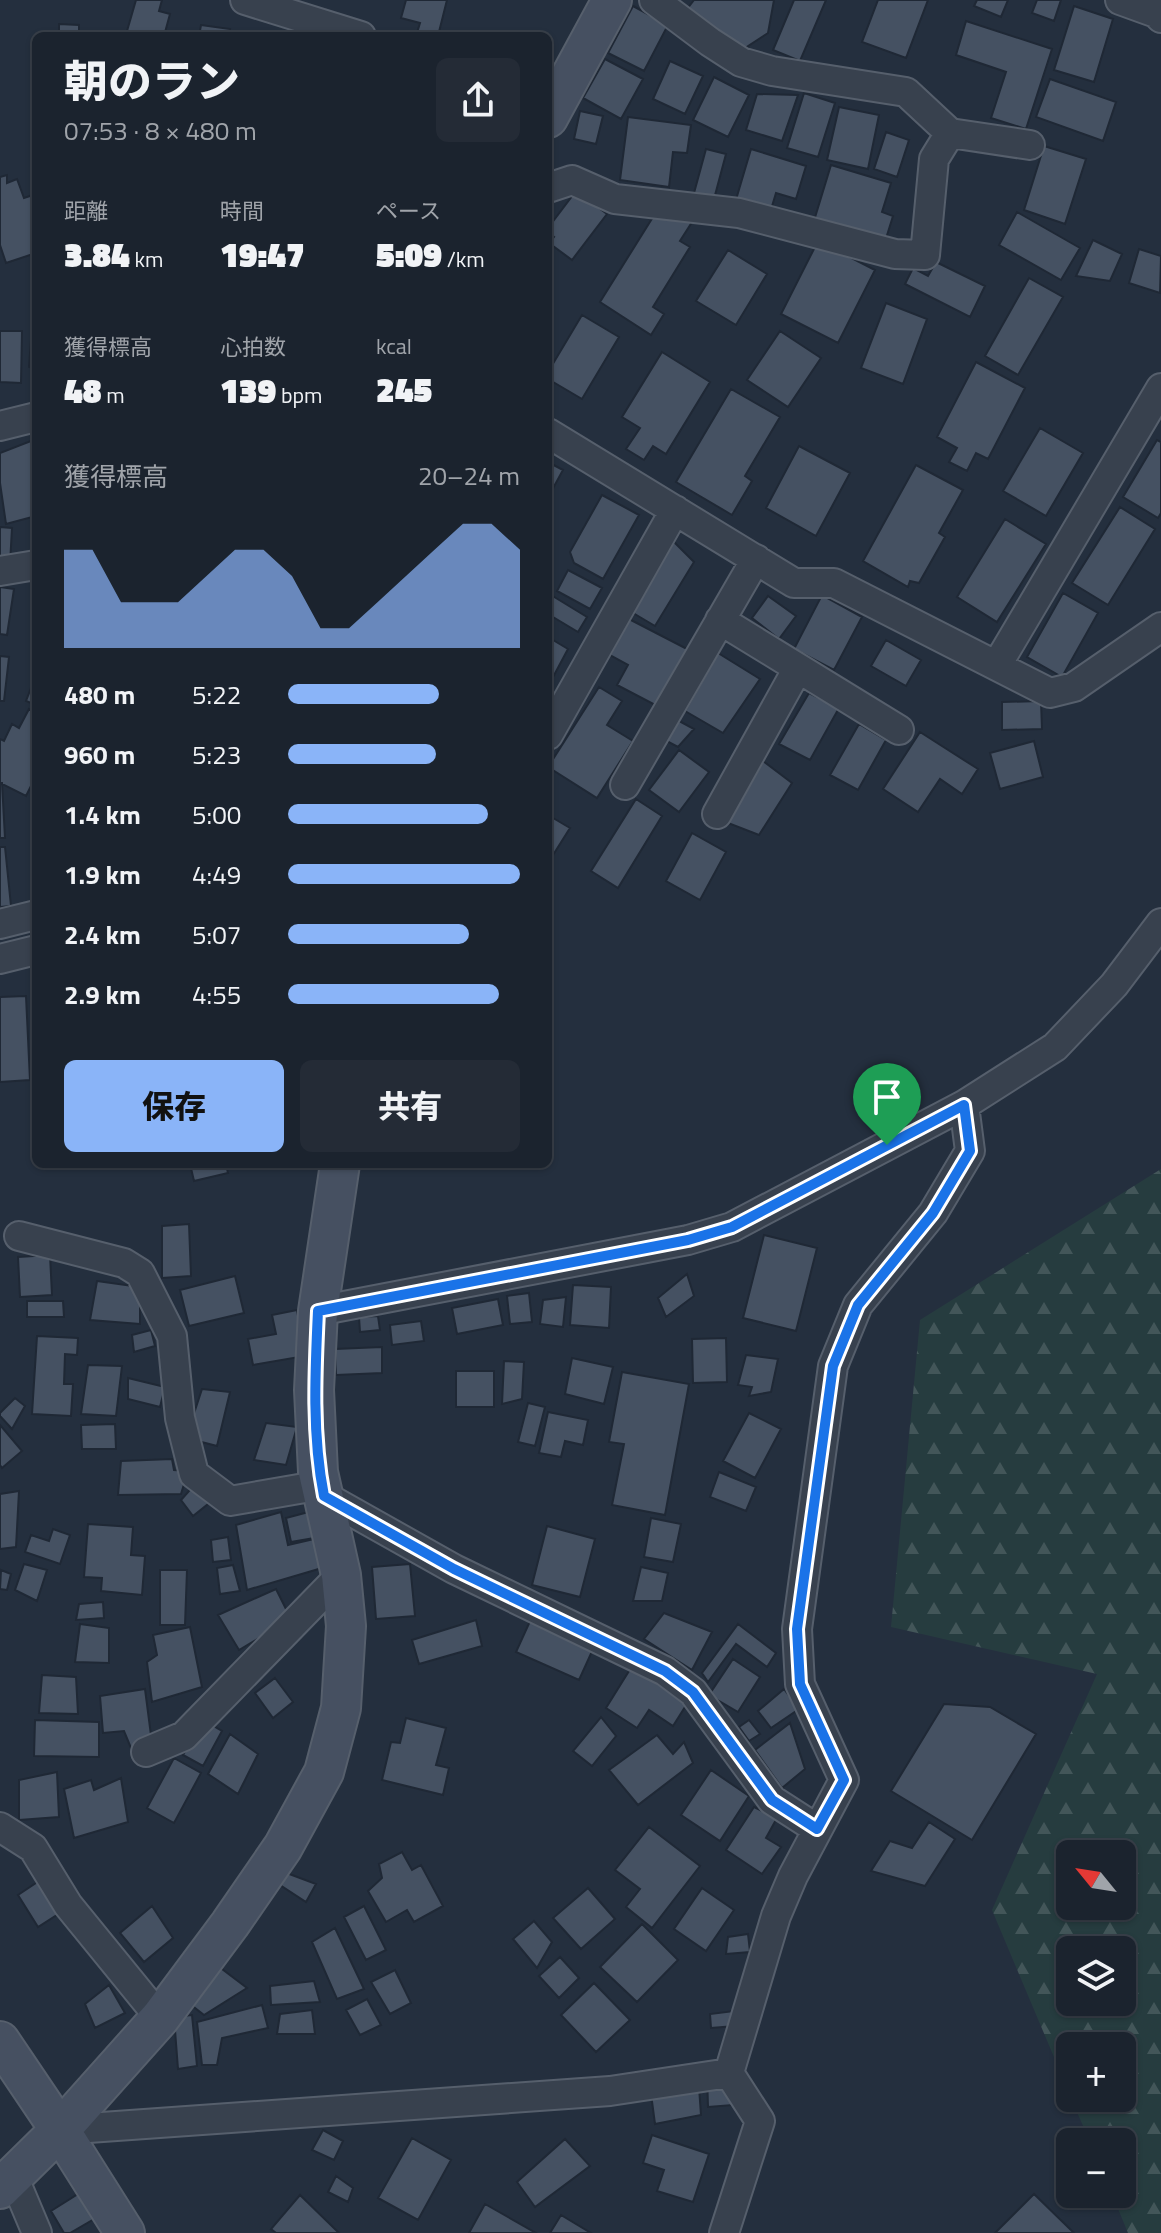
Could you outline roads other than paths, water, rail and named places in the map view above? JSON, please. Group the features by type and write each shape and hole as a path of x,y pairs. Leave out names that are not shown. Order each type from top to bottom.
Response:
{"street":[{"path":"245,0 348,32"},
{"path":"552,111 612,0"},
{"path":"654,0 741,62 772,71 906,92 950,133 1030,145"},
{"path":"1120,0 1159,11"},
{"path":"552,187 572,180 615,199 739,213 895,254 925,255 934,159 950,133"},
{"path":"997,665 1161,388"},
{"path":"0,426 32,418"},
{"path":"552,435 794,583 834,583 1050,693 1074,687 1161,627"},
{"path":"552,728 675,510"},
{"path":"625,785 756,559"},
{"path":"0,571 32,566"},
{"path":"720,620 899,730"},
{"path":"717,814 798,668"},
{"path":"0,924 32,916"},
{"path":"318,1311 688,1240 732,1227 964,1105 1055,1047 1114,985 1161,923"},
{"path":"0,959 32,951"},
{"path":"724,2233 760,2121 729,2073 776,1916 793,1876 844,1780 800,1684 797,1629 833,1366 858,1305 933,1213 970,1151 964,1105"},
{"path":"37,2233 7,2182 60,2130 160,2018 283,1847 324,1772 341,1708 346,1626 341,1575 318,1472 314,1390 318,1311 339,1168"},
{"path":"19,1236 124,1263 140,1273 172,1336 180,1418 194,1474 230,1501 323,1491 454,1569 665,1671 693,1692 772,1800 817,1829"},
{"path":"146,1752 184,1736 341,1575"},
{"path":"0,1827 33,1848 68,1905 160,2018"},
{"path":"0,2041 125,2233"},
{"path":"60,2130 610,2091 729,2073"}]}
